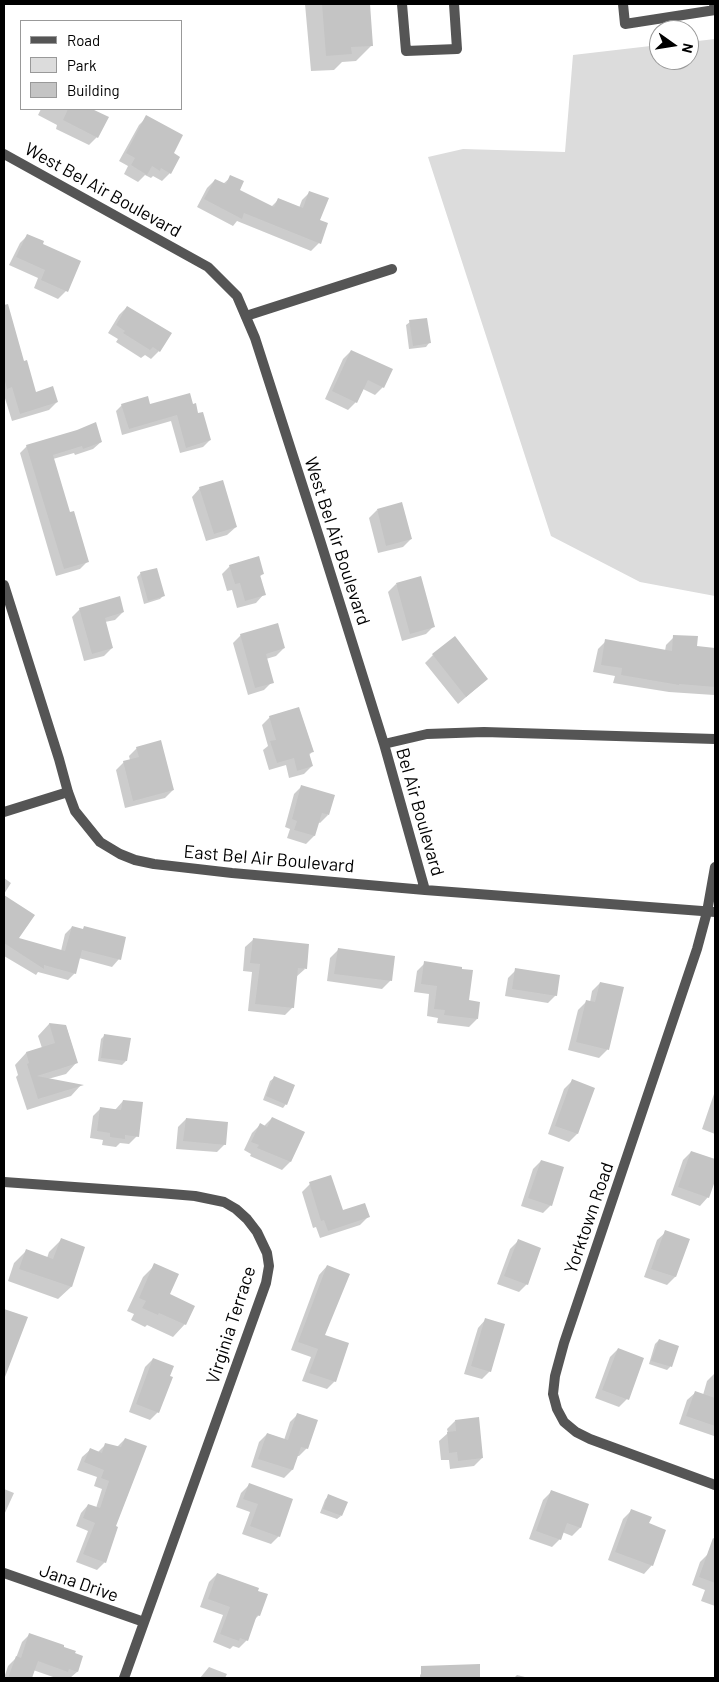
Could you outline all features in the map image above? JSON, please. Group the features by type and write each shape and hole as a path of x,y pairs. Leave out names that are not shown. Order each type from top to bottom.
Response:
{"street":[{"path":"402,4 406,51 457,48 454,4"},
{"path":"623,4 625,24 715,10 714,4"},
{"name":"West Bel Air Boulevard","path":"4,154 208,267 237,296 264,365 384,744"},
{"path":"246,316 392,269"},
{"name":"East Bel Air Boulevard","path":"4,585 75,811 100,842 120,854 135,860 154,864 232,873 711,912"},
{"path":"384,744 427,734 484,732 715,739"},
{"name":"Bel Air Boulevard","path":"384,744 425,890"},
{"path":"4,812 68,792"},
{"name":"Yorktown Road","path":"715,867 711,912 564,1343 555,1376 553,1394 557,1409 564,1422 576,1432 590,1439 715,1485"},
{"name":"Virginia Terrace","path":"4,1182 168,1194 208,1198 224,1202 236,1209 247,1220 257,1232 267,1253 269,1266 266,1283 124,1678"},
{"name":"Jana Drive","path":"4,1574 144,1622"}],"green space":[{"path":"715,39 715,596 640,582 551,536 428,157 463,149 565,152 573,55 649,46 649,70 699,70 699,41"}],"building":[{"path":"322,4 370,4 373,46 351,47 352,54 326,56"},
{"path":"68,110 94,110 109,117 98,138 63,120"},
{"path":"146,115 183,135 174,153 180,157 171,174 161,168 160,171 152,166 147,175 131,165 135,158 126,153"},
{"path":"230,175 244,181 240,190 274,207 278,198 303,208 309,191 329,198 320,220 328,223 321,244 244,213 242,219 204,199 215,179 226,184"},
{"path":"27,234 44,241 43,244 81,261 68,292 41,280 45,270 16,257"},
{"path":"8,304 24,361 27,360 36,392 53,386 58,402 20,414 12,387 7,389 4,377 4,305"},
{"path":"127,306 172,333 160,352 153,347 150,350 123,333 125,331 116,325"},
{"path":"427,318 431,343 413,346 409,320"},
{"path":"351,350 393,369 384,388 368,380 357,403 332,391"},
{"path":"190,393 193,404 196,403 198,413 203,412 211,440 186,448 177,415 129,429 121,404 148,396 150,404"},
{"path":"96,422 102,442 83,449 82,446 53,455 70,512 74,511 89,562 64,569 26,445 77,430"},
{"path":"223,480 237,527 214,534 199,487"},
{"path":"402,502 412,539 386,546 377,509"},
{"path":"259,556 264,574 260,575 266,595 245,601 240,583 235,584 229,565"},
{"path":"157,568 165,596 148,601 140,572"},
{"path":"421,576 435,627 410,634 396,583"},
{"path":"120,596 124,612 105,618 113,648 92,654 79,608"},
{"path":"278,623 285,648 266,654 274,683 255,688 240,634"},
{"path":"673,635 698,636 697,646 715,648 715,687 679,685 621,675 622,668 601,665 605,639 672,651"},
{"path":"455,636 488,679 466,697 432,654"},
{"path":"299,707 314,752 309,753 313,766 297,771 294,758 277,763 270,741 276,740 269,716"},
{"path":"161,740 174,790 133,801 123,761 139,757 136,747"},
{"path":"301,785 335,795 329,815 322,813 315,836 294,830 297,821 292,819"},
{"path":"4,895 35,915 19,938 65,951 72,926 83,929 84,926 126,937 121,960 82,950 76,974 44,965 44,969 4,943"},
{"path":"253,938 309,944 307,969 298,968 294,1008 255,1004 260,964 250,963"},
{"path":"338,948 395,956 392,981 334,974"},
{"path":"424,961 473,970 469,1000 480,1002 478,1019 444,1015 445,1010 434,1009 437,986 421,984"},
{"path":"515,968 560,975 557,996 512,989"},
{"path":"600,982 624,987 609,1050 576,1042 586,1000 595,1002"},
{"path":"49,1023 66,1025 78,1063 37,1076 84,1085 38,1099 27,1064 29,1063 26,1052 55,1043"},
{"path":"104,1034 131,1038 127,1061 101,1058"},
{"path":"274,1076 295,1085 287,1105 266,1096"},
{"path":"572,1079 595,1088 578,1134 555,1126"},
{"path":"123,1100 143,1102 139,1137 125,1135 125,1139 110,1137 110,1133 97,1131 100,1107 121,1110"},
{"path":"272,1117 305,1132 291,1162 257,1148 259,1145 251,1142 260,1123 267,1127"},
{"path":"186,1118 228,1122 226,1145 183,1141"},
{"path":"691,1151 715,1159 715,1181 709,1198 678,1187"},
{"path":"541,1160 564,1167 552,1206 528,1198"},
{"path":"331,1175 343,1210 365,1203 370,1217 328,1231 324,1220 321,1221 309,1182"},
{"path":"665,1230 690,1239 676,1277 651,1269"},
{"path":"61,1238 85,1247 72,1287 19,1269 26,1249 53,1259"},
{"path":"518,1239 541,1248 528,1285 504,1276"},
{"path":"154,1263 179,1274 170,1294 195,1306 186,1325 142,1308 146,1301 139,1298"},
{"path":"327,1265 350,1274 325,1335 349,1343 336,1382 309,1373 318,1349 298,1342"},
{"path":"4,1309 28,1317 5,1377 4,1376"},
{"path":"485,1318 505,1324 491,1372 471,1366"},
{"path":"659,1339 679,1346 672,1367 651,1361"},
{"path":"618,1348 644,1358 629,1400 602,1390"},
{"path":"153,1358 174,1366 170,1376 173,1377 159,1413 136,1404"},
{"path":"695,1391 715,1398 715,1426 686,1416"},
{"path":"297,1413 318,1420 308,1449 301,1447 293,1470 258,1459 267,1433 288,1440"},
{"path":"479,1417 483,1458 458,1461 457,1452 449,1453 447,1432 456,1431 455,1420"},
{"path":"125,1438 147,1446 116,1526 118,1527 106,1563 83,1554 95,1523 83,1518 88,1504 100,1508 109,1481 101,1478 104,1470 84,1462 90,1448 102,1453 105,1443 121,1447"},
{"path":"249,1483 293,1499 280,1537 250,1526 258,1504 243,1499"},
{"path":"551,1490 589,1504 581,1528 567,1523 561,1540 536,1531"},
{"path":"328,1494 348,1502 342,1516 323,1509"},
{"path":"631,1509 652,1517 649,1523 666,1530 653,1566 615,1552"},
{"path":"713,1538 715,1539 715,1583 699,1577"},
{"path":"217,1573 259,1588 258,1591 268,1594 260,1616 257,1615 248,1641 240,1638 239,1641 220,1634 230,1607 208,1599"},
{"path":"29,1633 64,1645 64,1647 76,1651 75,1653 83,1656 78,1672 69,1669 68,1672 38,1661 32,1678 8,1678 16,1656 21,1658"},
{"path":"480,1664 480,1678 421,1678 421,1666"}]}
